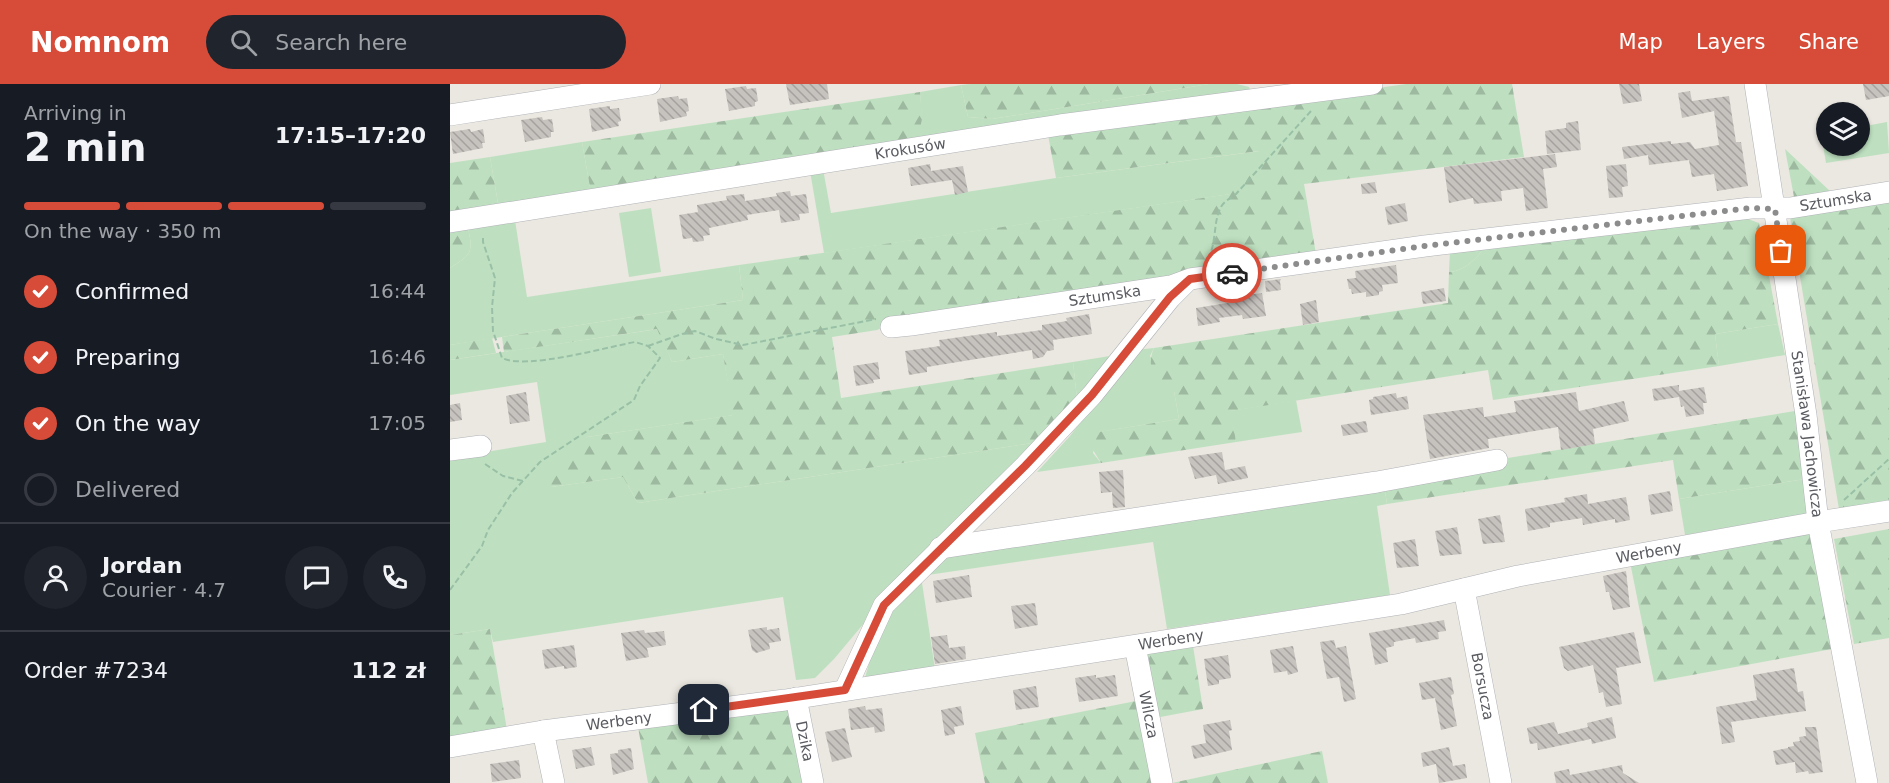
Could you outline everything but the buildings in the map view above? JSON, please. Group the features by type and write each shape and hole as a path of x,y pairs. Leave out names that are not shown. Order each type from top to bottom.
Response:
{"street":[{"path":"450,115 650,84"},
{"name":"Krokusów","path":"450,222 1060,125 1371,84"},
{"name":"Stanisława Jachowicza","path":"1755,84 1806,415 1827,520 1867,783"},
{"name":"Sztumska","path":"887,323 911,325 1171,286 1190,279 1425,246 1751,208 1790,208 1889,192"},
{"path":"845,690 884,605 1025,466 1092,395 1170,297 1190,279"},
{"path":"940,548 1377,482 1497,460"},
{"name":"Werbeny","path":"450,747 543,731 796,698 1401,604 1518,576 1827,520 1889,511"},
{"name":"Borsucza","path":"1464,589 1501,783"},
{"name":"Wilcza","path":"1135,646 1162,783"},
{"name":"Dzika","path":"796,698 813,783"},
{"path":"543,731 554,783"}],"path":[{"path":"1190,279 1209,257 1222,204 1236,194 1317,104 1326,90"},
{"path":"450,590 482,546 488,530 512,494 540,462 634,400 640,386 660,358 648,346 635,342 545,360 510,362 502,358 494,331 492,307 495,278 483,242 484,216"},
{"path":"648,346 695,331 743,345 820,331 853,322 887,323"},
{"path":"467,448 483,463 503,476 523,481"},
{"path":"1827,520 1848,496 1889,459"}],"green space":[{"path":"1209,84 1237,84 1249,87 1253,95 907,145 922,123 920,92 961,85 968,117 992,119"},
{"path":"1209,84 992,119 968,117 961,85"},
{"path":"1406,84 1512,84 1524,157 1304,184 1316,254 1166,282 902,320 877,330 832,337 841,398 1073,362 1077,399 1039,442 638,503 623,477 551,487 547,483 545,473 553,461 587,437 733,415 723,354 672,362 657,329 504,352 502,337 743,300 739,265 1230,194 1259,151 1056,178 1048,135"},
{"path":"920,92 922,121 918,132 907,145 591,193 582,142"},
{"path":"1887,122 1889,153 1826,163 1825,156 1870,156 1870,125"},
{"path":"582,142 591,193 499,209 490,157"},
{"path":"1785,149 1830,191 1794,197"},
{"path":"1260,151 1231,194 824,253 810,171 823,169 831,213 1056,178"},
{"path":"490,157 499,209 450,216 450,163"},
{"path":"1889,200 1889,502 1839,509 1790,217"},
{"path":"651,208 661,272 629,277 619,213"},
{"path":"514,214 527,297 739,265 743,300 450,345 450,268 464,258 470,250 467,222"},
{"path":"1739,216 1759,223 1778,324 1715,334 1719,366 1493,400 1488,370 1231,411 1236,442 1101,463 1090,445 1098,432 1179,419 1174,391 1165,392 1154,378 1151,360 1154,348 1448,303 1449,272 1475,259 1486,246"},
{"path":"467,222 470,250 464,258 450,268 450,224"},
{"path":"1486,246 1475,259 1449,272 1450,251"},
{"path":"1778,324 1785,355 1719,366 1715,334"},
{"path":"658,329 672,362 723,354 734,415 587,437 551,487 623,477 638,503 1039,442 872,606 865,622 815,678 796,680 783,597 493,642 490,629 450,635 450,458 546,442 537,382 450,395 450,360"},
{"path":"492,338 496,353 450,360 450,345"},
{"path":"1154,348 1150,356 1174,391 1179,419 1099,432 1093,453 1101,463 1037,472 1070,436 1135,350"},
{"path":"1116,355 1077,399 1073,362"},
{"path":"1296,400 1302,432 1236,442 1230,411"},
{"path":"1795,411 1805,479 1679,499 1673,460 1387,504 1385,491 1502,459"},
{"path":"1805,479 1810,513 1685,535 1679,499"},
{"path":"1385,491 1387,504 1377,506 1390,595 1167,629 1153,542 921,576 935,669 865,678 876,638 896,597 953,549"},
{"path":"1810,528 1832,649 1654,682 1630,562"},
{"path":"1889,529 1889,638 1854,644 1834,539"},
{"path":"490,629 507,730 450,740 450,635"},
{"path":"1193,646 1203,709 1155,718 1141,654"},
{"path":"1136,701 1152,783 985,783 975,733"},
{"path":"790,704 806,783 648,783 638,727"},
{"path":"1322,751 1328,783 1172,783"}],"way so far":[{"path":"1232,273 1425,246 1751,208 1775,209 1781,251"}],"route":[{"path":"704,710 845,690 884,605 1025,466 1092,395 1170,297 1190,279 1232,273"}]}
